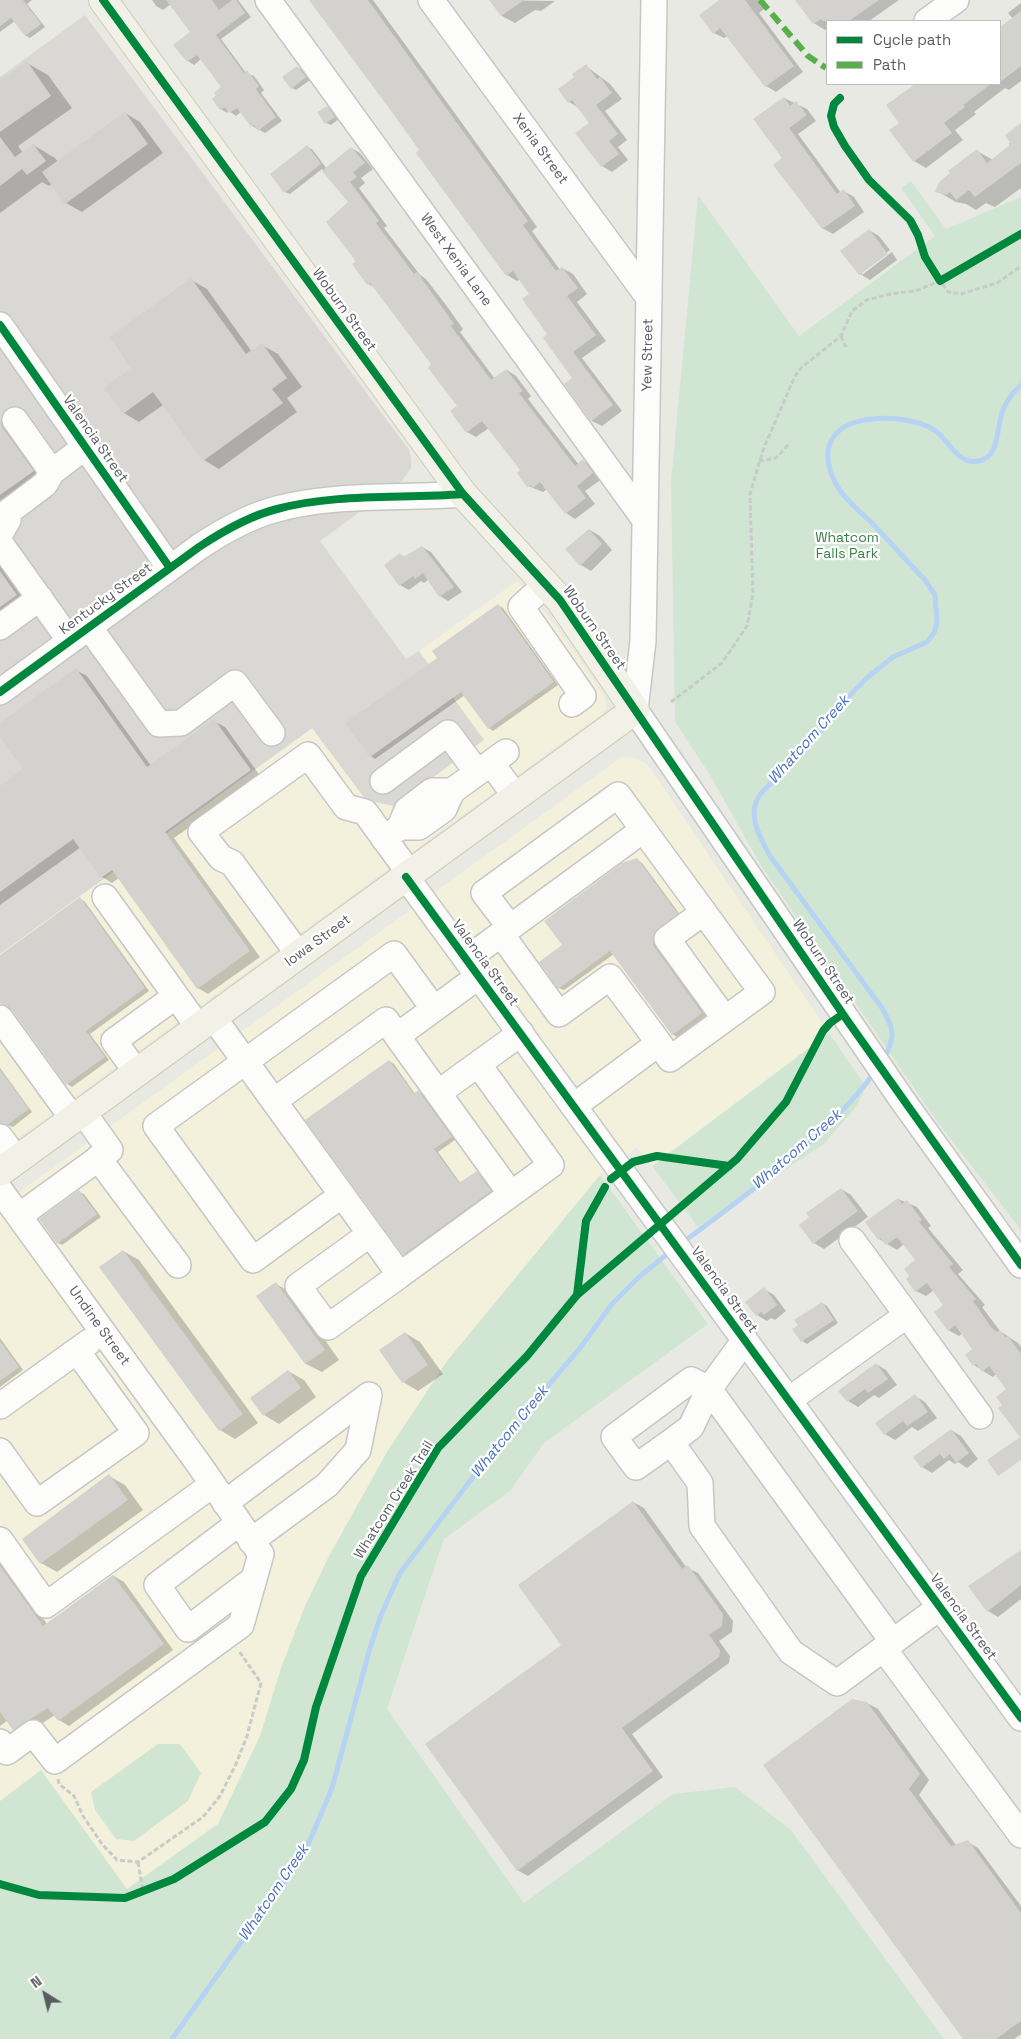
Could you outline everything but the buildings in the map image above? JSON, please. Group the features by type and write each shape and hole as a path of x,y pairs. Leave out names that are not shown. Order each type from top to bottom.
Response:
{"main road":[{"name":"Woburn Street","path":"103,0 463,494 560,600 636,710"},
{"name":"Iowa Street","path":"8,1166 636,710"}],"street":[{"name":"West Xenia Lane","path":"268,0 645,520"},
{"name":"Xenia Street","path":"431,0 649,298"},
{"name":"Yew Street","path":"636,710 643,641 654,0"},
{"path":"928,20 956,0"},
{"name":"Valencia Street","path":"0,325 170,568"},
{"path":"15,420 52,472"},
{"path":"0,534 8,520 4,515 45,484 52,472 86,447"},
{"name":"Kentucky Street","path":"0,692 170,568 224,531 251,518 276,509 304,503 463,494"},
{"path":"0,543 40,598 79,634 159,724 181,723 235,683 272,733"},
{"path":"546,584 521,607 583,696 572,704"},
{"path":"0,627 40,598"},
{"name":"Woburn Street","path":"636,710 903,1101 1021,1265"},
{"path":"383,781 448,733 491,762 516,797"},
{"name":"Valencia Street","path":"299,954 232,863 221,858 202,832 308,755 346,807 365,812 392,833 408,875 473,968 1021,1718"},
{"path":"392,833 407,810 432,791 452,791 491,762"},
{"path":"618,795 704,912 762,992 670,1059 610,977 559,1014 505,931 484,892 618,795"},
{"path":"397,1036 434,1009 505,931 643,830"},
{"path":"105,896 176,996 206,1022 246,1062 400,1275"},
{"path":"704,912 667,939 725,1019"},
{"path":"342,1195 253,1260 156,1126 394,954 434,1009"},
{"path":"137,1073 114,1041 176,996"},
{"path":"0,1018 78,1116 110,1150 19,1216"},
{"path":"274,1101 386,1020 511,1194"},
{"path":"438,1093 521,1033"},
{"path":"574,1106 659,1043"},
{"path":"370,1234 298,1286 328,1327 551,1165 478,1064"},
{"path":"0,1137 8,1166"},
{"path":"98,1158 178,1265"},
{"name":"Undine Street","path":"0,1190 198,1463 260,1554 241,1625 54,1762"},
{"path":"852,1240 980,1416"},
{"path":"789,1400 907,1315"},
{"path":"0,1406 103,1332"},
{"path":"745,1340 709,1389 691,1427 671,1442 636,1467 614,1437 691,1380 709,1389 1021,1835"},
{"path":"0,1452 37,1503 136,1433 77,1351"},
{"path":"0,1540 46,1605 369,1395 358,1450 327,1485 157,1585 188,1628 254,1579"},
{"path":"671,1442 700,1484 702,1526 791,1652 837,1683 940,1607"},
{"path":"0,1742 7,1752 33,1733 54,1762"}],"path":[{"path":"938,278 948,292 961,294 997,283 1021,266"},
{"path":"671,702 722,663 747,626 753,594 750,494 760,462 795,376 802,366 841,336 852,311 867,300 890,294 916,291 938,278 948,276"},
{"path":"841,336 846,347"},
{"path":"760,462 776,458 788,445"},
{"path":"54,1762 59,1784 74,1796 83,1816 102,1844 117,1860 138,1862 203,1817 220,1796 247,1736 260,1683 242,1653 222,1638"},
{"path":"134,1895 147,1890 138,1862"}],"shaded area":[{"path":"85,15 409,450 411,468 402,481 320,541 406,659 419,651 484,740 394,806 366,800 312,728 0,954 0,77"},
{"path":"517,581 559,630 604,696 607,705 603,713 0,1151 0,954 313,728 366,800 484,740 419,651"},
{"path":"622,757 634,758 650,768 829,1033 652,1166 637,1147 600,1175 448,1361 284,1776 127,1889 41,1771 0,1801 0,1206"}],"green space":[{"name":"Whatcom Falls Park","path":"911,181 946,229 1021,197 1021,1230 936,1120 760,864 710,775 675,722 671,481 698,195 799,336 935,236 901,188"},
{"path":"829,1033 866,1087 856,1107 824,1144 698,1227 652,1166"},
{"path":"600,1175 708,1324 544,1443 510,1491 444,1539 387,1709 524,1903 673,1794 735,1787 791,1830 944,2039 0,2039 0,1801 41,1770 127,1889 218,1824 260,1736 281,1668 305,1606 329,1556 387,1452 447,1361"},
{"path":"158,1744 180,1744 201,1773 188,1801 134,1841 116,1839 95,1810 91,1792"}],"waterway":[{"name":"Whatcom Creek","path":"884,1058 892,1038 891,1028 886,1015 770,856 758,832 754,816 755,808 762,792 806,749 847,698 868,677 893,657 927,642 934,633 937,623 935,595 925,580 850,502 836,483 830,471 828,458 829,445 832,439 840,430 864,420 879,418 908,420 937,432 964,459 979,461 990,455 996,443 1004,407 1021,385"},
{"name":"Whatcom Creek","path":"682,1243 760,1184 809,1143 833,1121 875,1072"},
{"name":"Whatcom Creek","path":"172,2039 299,1861 311,1838 332,1788 370,1648 381,1615 400,1573 492,1452 580,1348 612,1304 639,1277 671,1251"}],"marked path":[{"path":"760,0 808,56 826,68"}],"cycle path":[{"path":"103,0 463,494 560,600 849,1023 1021,1265"},
{"path":"840,98 834,104 831,116 834,127 869,180 910,220 918,235 925,257 940,281 1021,234"},
{"path":"0,325 170,568"},
{"path":"0,692 199,547 246,520 277,509 322,501 369,497 463,494"},
{"path":"406,877 1021,1718"},
{"name":"Whatcom Creek Trail","path":"0,1884 39,1895 125,1898 174,1879 265,1822 291,1789 304,1760 316,1707 361,1576 438,1448 527,1356 577,1295 737,1159 786,1102 823,1031 830,1023 843,1014"},
{"path":"611,1179 633,1162 657,1156 729,1166"},
{"path":"577,1295 586,1221 605,1187"}]}
